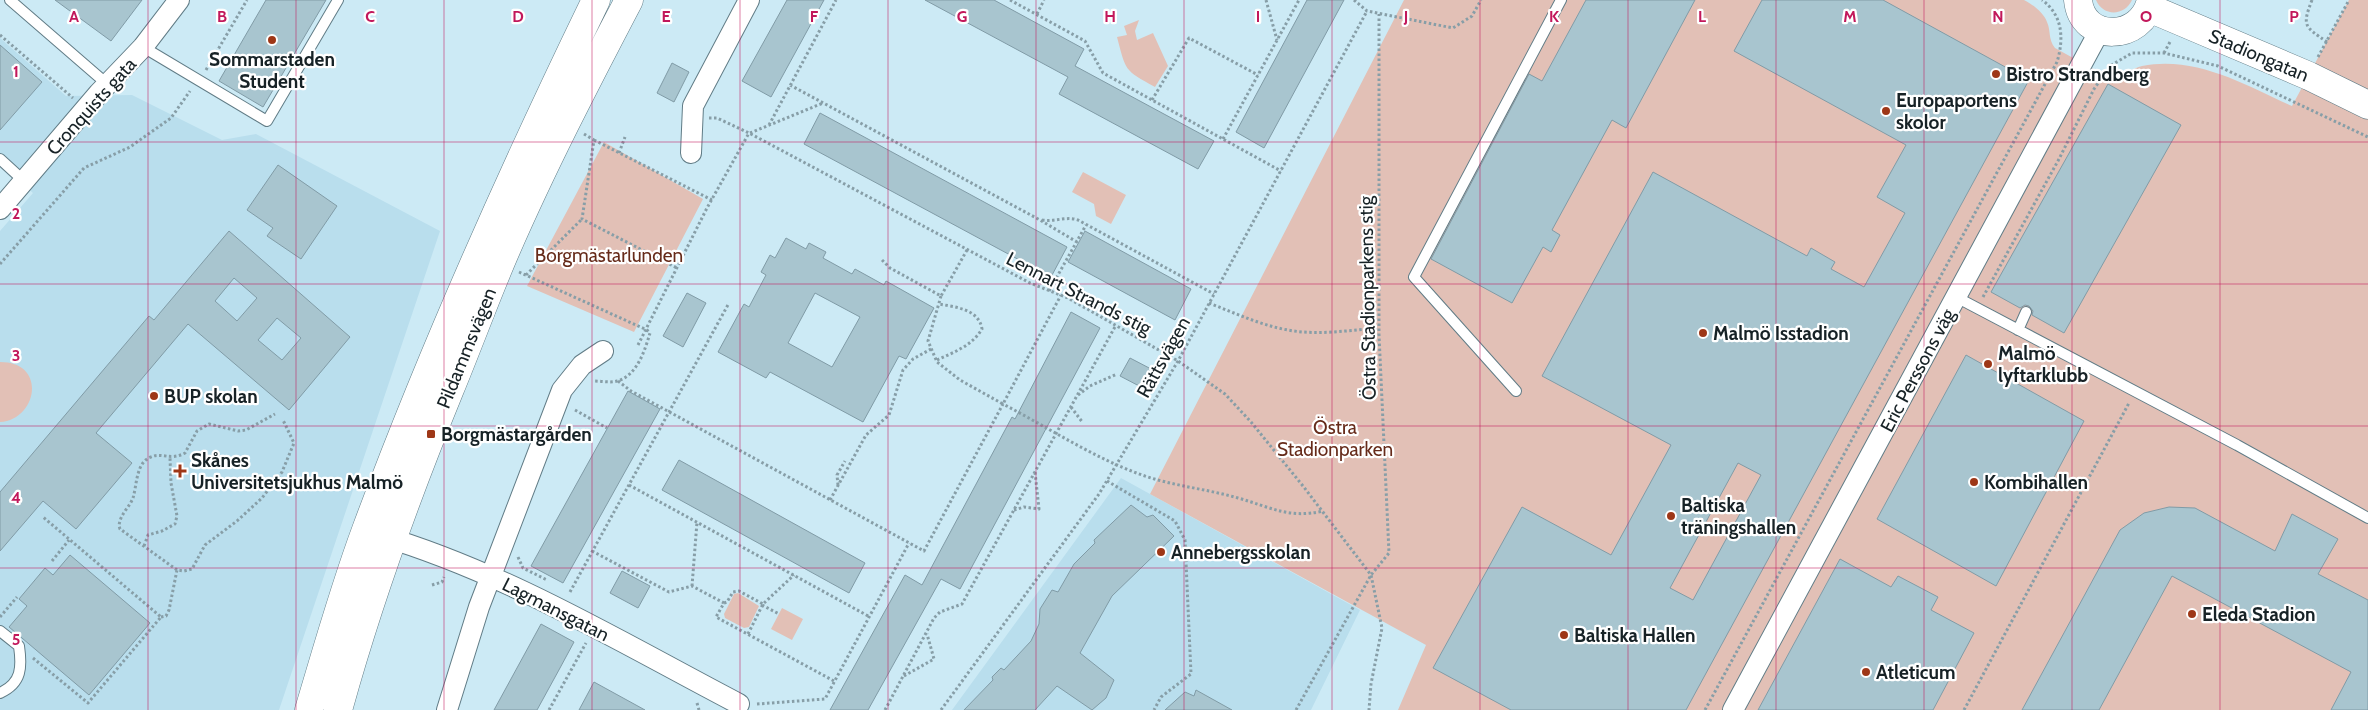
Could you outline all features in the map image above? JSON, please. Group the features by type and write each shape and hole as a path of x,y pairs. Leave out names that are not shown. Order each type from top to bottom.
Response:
{"main road":[{"name":"Pildammsvägen","path":"309,710 365,531 418,395 524,147 596,0"},
{"name":"Pildammsvägen","path":"338,710 393,539 431,434 507,248 596,63 629,0"},
{"path":"2078,0 2083,15 2100,30"},
{"name":"Stadiongatan","path":"2100,30 2124,31 2144,18 2150,4 2309,76 2368,105"}],"street":[{"name":"Cronquists gata","path":"0,209 107,84 143,47 179,0"},
{"path":"691,153 694,106 741,3"},
{"name":"Eric Perssons väg","path":"1733,710 2100,30"},
{"path":"447,710 479,607 562,390 582,365 603,350"},
{"name":"Lagmansgatan","path":"365,531 393,539 491,576 752,704"}],"lane":[{"path":"10,0 107,84"},
{"path":"143,47 267,121 338,0"},
{"path":"1516,391 1414,278 1561,0"},
{"path":"0,159 24,182"},
{"path":"1956,297 2135,391 2368,518"},
{"path":"2018,330 2026,312"},
{"path":"0,631 19,646 22,667 13,683 0,693"}],"path":[{"path":"0,264 45,215 84,168 130,146 171,118 184,98 199,82 247,0"},
{"path":"769,125 836,0"},
{"path":"1010,0 1085,41 1103,73 1280,171"},
{"path":"1037,14 1044,0"},
{"path":"1266,0 1277,40"},
{"path":"1223,140 1299,0"},
{"path":"1354,0 1367,11 1454,28 1472,16 1482,0"},
{"path":"1705,710 2057,62 2062,46 2060,26 2055,13 2042,0"},
{"path":"2312,0 2305,19 2306,24 2327,42"},
{"path":"2309,76 2349,0"},
{"name":"Rättsvägen","path":"941,710 1117,465 1178,361 1367,11"},
{"name":"Östra Stadionparkens stig","path":"1296,710 1371,576 1389,552 1380,328 1379,14"},
{"path":"0,35 76,101"},
{"path":"1152,100 1189,38 1258,75"},
{"path":"1977,308 2059,159 2094,89 2110,66 2132,53 2164,53 2218,66 2368,137"},
{"path":"790,85 1040,220 1077,242"},
{"path":"638,345 712,200 749,133 823,103"},
{"name":"Lennart Strands stig","path":"693,118 717,118 749,133 1030,283 1061,296 1116,325 1178,361 1225,394 1251,422 1323,511 1371,576 1382,628 1371,684 1369,710"},
{"path":"581,132 712,200"},
{"path":"619,153 625,137"},
{"path":"526,275 582,219 594,140"},
{"path":"1040,220 1060,221 1070,218 1214,294"},
{"path":"582,219 677,268"},
{"path":"1050,291 1086,225"},
{"path":"967,250 941,296 928,340 936,360 960,380 1117,465 1143,476 1238,498 1278,511 1308,515 1323,511"},
{"path":"882,260 890,268 941,296"},
{"path":"517,271 650,333 644,353 632,373 618,381 594,381 589,386"},
{"path":"618,381 631,391 924,551 1061,296"},
{"path":"570,592 729,302"},
{"path":"1209,303 1260,323 1293,331 1321,333 1380,328"},
{"path":"936,360 962,349 978,336 982,329 978,318 971,313 939,304"},
{"path":"885,710 940,612 962,604 1116,325"},
{"path":"830,500 866,435 889,415 903,370 913,359 931,348"},
{"path":"1077,396 1090,386 1117,374"},
{"path":"1964,710 2135,391"},
{"path":"578,403 575,410 607,428"},
{"path":"1071,406 1083,423"},
{"path":"275,414 246,430 238,431 212,424 204,426 197,431 185,453 170,458 155,456 145,460 139,470 133,498 119,523 120,529 177,570 192,569 205,545 237,521 262,498 282,472 294,442 283,420"},
{"path":"144,546 148,535 162,531 175,524 177,516 170,483 170,458"},
{"path":"838,485 837,475 845,461"},
{"path":"1014,510 1024,507 1038,509 1035,471"},
{"path":"1107,481 1174,520 1185,540 1192,674 1160,697 1154,710"},
{"path":"630,484 870,617"},
{"path":"43,517 161,617"},
{"path":"692,586 697,522"},
{"path":"52,561 70,540"},
{"path":"752,704 825,698 909,543"},
{"path":"518,550 517,556 523,568 554,584"},
{"path":"592,551 669,592 692,586 724,604"},
{"path":"19,646 88,704 161,617 166,616 169,610 177,570"},
{"path":"432,584 442,582 445,574"},
{"path":"748,634 763,604 794,575"},
{"path":"562,588 575,595"},
{"path":"779,614 739,591 733,592 716,617 834,681"},
{"path":"0,617 17,597"},
{"path":"903,676 934,659 928,645 927,633"},
{"path":"549,710 588,639"},
{"path":"696,700 699,710"}],"shaded area":[{"name":"Skånes Universitetsjukhus Malmö","path":"0,38 66,96 132,95 222,140 256,134 440,231 279,710 0,710 0,231 33,193 0,164"},
{"name":"Annebergsskolan","path":"1121,478 1360,610 1311,710 952,710"}],"green space":[{"name":"Östra Stadionparken","path":"1404,0 2024,0 2043,15 2055,48 2115,81 2142,66 2181,65 2201,68 2220,74 2292,106 2349,0 2368,0 2368,710 1398,710 1426,645 1150,494"},
{"path":"2096,0 2132,0 2129,5 2119,12 2109,12 2099,6"},
{"path":"1139,20 1135,31 1137,40 1153,33 1168,66 1155,87 1137,77 1128,68 1122,57 1117,37 1127,35 1124,26"},
{"name":"Borgmästarlunden","path":"604,142 703,199 634,332 527,286"},
{"path":"1083,172 1126,195 1111,224 1096,216 1094,204 1072,192"},
{"path":"0,362 15,364 25,371 31,380 32,391 29,402 22,412 13,419 0,422"},
{"path":"738,593 759,606 749,627 744,628 725,618 724,614 734,594"},
{"path":"782,608 803,619 792,640 771,629"}],"building":[{"path":"55,0 142,0 111,41"},
{"name":"Sommarstaden Student","path":"266,0 326,0 263,107 219,81"},
{"path":"787,0 824,0 771,97 742,81"},
{"path":"925,0 994,0 1084,49 1075,66 1214,141 1198,169 1059,94 1068,77"},
{"path":"1307,0 1344,0 1264,148 1236,132"},
{"path":"1586,0 1695,0 1626,128 1612,120 1552,230 1560,235 1551,252 1543,247 1512,303 1431,259 1529,74 1542,81"},
{"path":"1762,0 1883,0 2029,80 1686,710 1511,710 1433,668 1522,507 1611,555 1671,445 1542,376 1653,172 1807,256 1811,248 1835,262 1831,269 1864,287 1905,213 1877,197 1906,145 1734,51","holes":["1738,463 1761,475 1693,600 1670,588"]},
{"path":"0,45 42,82 0,130"},
{"path":"672,63 689,72 674,102 657,93"},
{"path":"2108,84 2181,125 2064,333 2032,315 2033,311 2029,306 2025,305 2020,308 1991,292"},
{"path":"820,113 1067,247 1051,277 804,144"},
{"path":"278,165 337,206 301,259 267,236 273,228 247,210"},
{"path":"229,231 350,337 289,410 188,324 96,433 132,463 76,529 43,501 0,551 0,492 149,316 154,320","holes":["234,278 257,298 237,321 215,301","277,318 301,338 282,360 258,340"]},
{"path":"1085,231 1191,289 1175,320 1068,262"},
{"path":"786,238 806,249 809,243 826,252 823,258 852,274 855,269 884,285 886,281 934,308 906,359 899,356 863,422 770,372 766,378 718,352 744,304 749,307 766,275 761,272 770,255 775,258","holes":["815,293 860,317 832,367 788,343"]},
{"path":"687,293 706,303 683,347 663,336"},
{"path":"1071,312 1100,328 960,589 941,579 868,710 830,710 905,575 922,585 1012,417 1015,419"},
{"name":"Kombihallen","path":"1966,355 2084,421 1996,586 1877,519"},
{"path":"1130,358 1153,370 1143,388 1120,376"},
{"path":"628,391 660,409 563,583 531,566"},
{"path":"679,460 865,563 849,593 662,490"},
{"path":"1131,505 1147,517 1153,515 1174,536 1112,596 1080,653 1114,680 1106,698 1092,710 1057,686 1035,710 964,710 993,680 992,677 1001,668 1004,670 1031,641 1039,624 1040,609 1052,590 1058,592 1074,564 1095,543 1094,540"},
{"path":"2169,507 2195,508 2275,551 2292,514 2338,539 2318,574 2368,600 2368,710 2331,710 2351,672 2172,576 2099,710 2022,710 2120,530 2144,513"},
{"path":"70,555 150,623 89,695 9,627 27,606 19,599 45,568 53,575"},
{"name":"Atleticum","path":"1840,559 1891,587 1898,576 1938,597 1931,610 1974,633 1933,710 1758,710"},
{"path":"622,571 650,586 638,608 610,593"},
{"path":"541,624 574,642 560,668 537,710 494,710"},
{"path":"594,682 645,710 579,710"},
{"path":"1196,690 1232,710 1165,710 1185,692 1194,696"}],"place":[{"name":"Sommarstaden Student","path":"272,40"},
{"name":"Bistro Strandberg","path":"1996,74"},
{"name":"Europaportens skolor","path":"1886,111"},
{"name":"Malmö Isstadion","path":"1703,333"},
{"name":"Malmö lyftarklubb","path":"1988,364"},
{"name":"BUP skolan","path":"154,396"},
{"name":"Borgmästargården","path":"431,434"},
{"name":"Skånes Universitetsjukhus Malmö","path":"180,471"},
{"name":"Kombihallen","path":"1974,482"},
{"name":"Baltiska träningshallen","path":"1671,516"},
{"name":"Annebergsskolan","path":"1161,552"},
{"name":"Eleda Stadion","path":"2192,614"},
{"name":"Baltiska Hallen","path":"1564,635"},
{"name":"Atleticum","path":"1866,672"}]}
